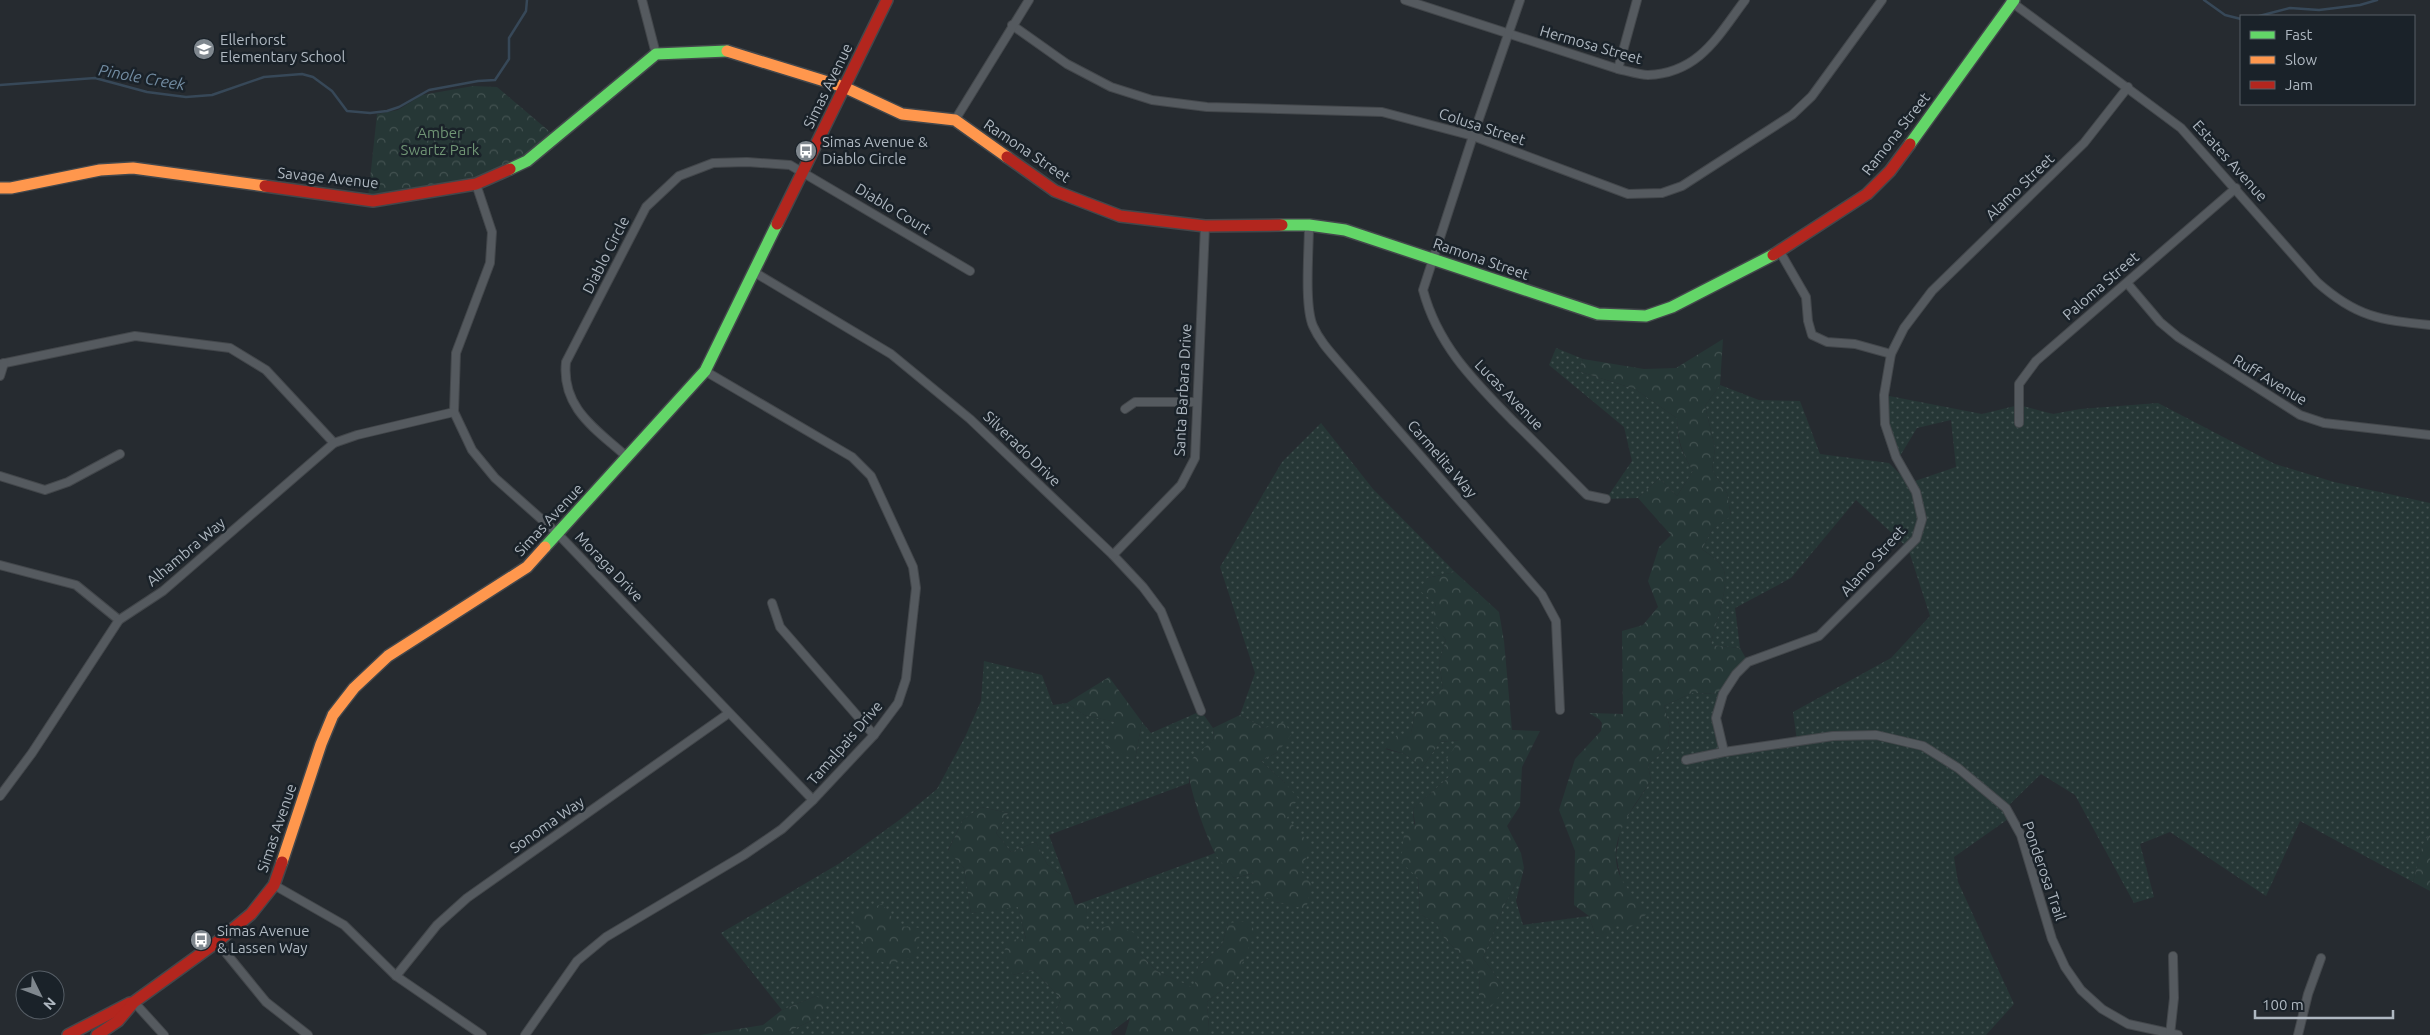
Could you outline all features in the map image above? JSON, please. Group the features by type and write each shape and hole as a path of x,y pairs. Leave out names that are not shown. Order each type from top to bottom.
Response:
{"street":[{"path":"642,0 656,54 728,51 844,87"},
{"name":"Simas Avenue","path":"68,1035 134,1002 217,942 251,914 274,885 321,744 333,715 354,688 388,656 527,567 705,371 887,0"},
{"path":"955,120 1029,0"},
{"name":"Hermosa Street","path":"1405,0 1618,69 1647,75 1670,72 1692,63 1705,53 1745,0"},
{"name":"Lucas Avenue","path":"1520,0 1423,290 1429,312 1439,332 1467,374 1587,494 1606,499"},
{"path":"1618,69 1637,0"},
{"name":"Colusa Street","path":"1012,25 1067,64 1111,87 1152,100 1207,107 1382,112 1473,136 1628,194 1662,193 1682,186 1792,115 1812,96 1882,0"},
{"name":"Ramona Street","path":"844,87 902,114 955,120 1055,191 1120,216 1205,226 1309,225 1345,230 1598,314 1646,316 1672,307 1780,252 1867,194 1890,171 2012,1"},
{"name":"Estates Avenue","path":"2012,1 2181,128 2236,188 2317,282 2340,301 2364,314 2377,318 2430,325"},
{"name":"Savage Avenue","path":"0,188 12,188 100,170 133,168 373,201 476,184 527,161 656,54"},
{"name":"Alamo Street","path":"1724,752 1716,718 1723,694 1736,674 1748,662 1819,636 1916,539 1922,519 1916,492 1896,457 1885,424 1884,395 1891,354 1904,328 1932,291 2084,144 2128,87"},
{"name":"Diablo Circle","path":"627,457 594,427 571,401 564,380 566,362 646,207 679,176 713,163 747,162 790,165 802,171"},
{"name":"Diablo Court","path":"802,171 970,271"},
{"name":"Moraga Drive","path":"476,184 492,232 490,263 456,353 454,412 472,450 495,478 557,533 813,800"},
{"name":"Paloma Street","path":"2019,423 2019,384 2036,361 2236,188"},
{"name":"Carmelita Way","path":"1309,225 1310,310 1313,325 1322,342 1343,367 1542,595 1556,621 1560,710"},
{"name":"Santa Barbara Drive","path":"1113,555 1180,485 1195,458 1205,226"},
{"path":"1780,252 1806,297 1808,322 1812,335 1827,342 1855,344 1891,354"},
{"name":"Silverado Drive","path":"754,272 891,354 970,419 1113,555 1143,587 1160,611 1202,711"},
{"name":"Ruff Avenue","path":"2127,283 2160,322 2178,337 2300,416 2324,423 2430,435"},
{"path":"0,376 2,363 135,336 230,348 266,370 334,443"},
{"name":"Tamalpais Drive","path":"525,1035 577,961 606,937 744,855 782,829 813,800 874,735 898,703 906,679 916,588 913,566 871,476 852,458 705,371"},
{"path":"1125,410 1135,402 1197,402"},
{"name":"Alhambra Way","path":"0,796 36,746 119,620 163,591 334,443 357,435 454,412"},
{"path":"0,476 45,490 68,482 120,454"},
{"path":"0,566 76,585 119,620"},
{"path":"772,603 780,628 874,735"},
{"name":"Sonoma Way","path":"396,976 437,925 467,898 729,712"},
{"name":"Ponderosa Trail","path":"1686,760 1724,752 1833,736 1876,735 1923,746 1958,768 2006,808 2021,835 2052,939 2065,967 2081,990 2102,1009 2128,1024 2173,1035"},
{"path":"274,885 344,925 396,976 482,1035"},
{"path":"217,942 266,1002 308,1035"},
{"path":"2173,956 2173,1035"},
{"path":"2298,1035 2308,994 2322,958"},
{"path":"134,1002 164,1035"},
{"name":"Simas Avenue","path":"96,1035 118,1021 134,1002"}],"green space":[{"name":"Amber Swartz Park","path":"473,86 497,87 556,137 528,157 478,181 368,198 377,114 398,110 422,95"},
{"path":"1723,339 1720,385 1705,406 1715,448 1712,470 1727,493 1731,516 1712,530 1702,549 1719,563 1725,575 1724,595 1711,645 1740,648 1748,662 1723,694 1692,693 1664,706 1670,728 1668,747 1648,765 1651,781 1628,815 1618,840 1616,853 1617,867 1622,880 1648,913 1627,930 1614,924 1606,938 1596,937 1589,916 1574,905 1575,851 1559,810 1575,759 1601,731 1602,723 1589,713 1623,714 1622,631 1643,625 1658,607 1648,581 1659,547 1671,535 1638,498 1659,478 1677,496 1693,471 1681,446 1678,433 1678,419 1635,389 1578,371 1583,359 1644,369 1676,368"},
{"path":"1556,348 1583,359 1578,371 1635,389 1678,419 1678,433 1681,446 1693,471 1677,496 1659,478 1638,498 1606,499 1632,461 1624,427 1549,365"},
{"path":"1720,385 1759,400 1800,401 1820,454 1889,463 1909,483 1956,467 1951,420 1917,428 1900,456 1885,424 1884,395 1982,414 2019,405 2053,414 2080,409 2158,403 2275,464 2334,482 2430,503 2430,834 2423,845 2413,882 2300,821 2266,896 2170,832 2140,844 2154,897 2134,903 2075,795 2041,774 2006,808 2011,817 1954,857 1958,882 2014,1004 1986,1035 1207,1035 1209,1029 1207,1002 1236,979 1228,923 1222,945 1198,967 1195,989 1157,971 1140,954 1085,933 1087,901 1215,853 1234,878 1255,873 1276,902 1306,908 1287,818 1285,783 1261,761 1278,752 1264,728 1240,715 1255,673 1220,567 1282,462 1321,423 1373,489 1455,572 1427,578 1436,604 1432,619 1446,640 1439,662 1443,688 1415,712 1411,734 1385,749 1405,754 1422,768 1440,742 1459,740 1450,776 1413,809 1420,914 1437,924 1444,938 1480,975 1479,996 1505,989 1483,958 1505,904 1524,868 1516,901 1523,925 1589,916 1596,937 1621,879 1616,855 1621,826 1651,781 1648,765 1668,747 1670,728 1664,706 1692,693 1723,694 1716,718 1725,752 1797,741 1793,712 1891,658 1930,616 1908,548 1856,500 1791,578 1735,608 1740,648 1711,645 1724,595 1725,575 1719,563 1702,549 1712,530 1731,515 1727,493 1712,470 1715,448 1705,406"},
{"path":"1455,572 1499,612 1504,641 1512,730 1540,731 1522,767 1520,806 1507,826 1521,853 1524,868 1505,904 1483,958 1505,989 1491,1007 1479,996 1480,975 1444,938 1437,924 1420,914 1418,878 1401,862 1404,834 1415,824 1413,809 1450,776 1446,760 1459,740 1440,742 1422,768 1405,754 1385,748 1398,734 1411,734 1415,712 1443,688 1439,662 1446,640 1431,619 1436,604 1419,590 1427,578"},
{"path":"984,661 1042,675 1053,705 1067,703 1084,715 1116,722 1135,760 1142,722 1151,733 1201,711 1213,728 1214,739 1192,760 1189,783 1049,835 1065,878 1047,864 1036,842 1011,852 996,833 1008,813 981,807 963,820 948,850 964,868 971,913 1018,906 1026,940 1012,975 1034,970 1061,999 1056,1011 1070,1035 781,1035 815,1019 816,996 782,1010 721,933 840,863 902,818 937,789 965,737 981,701"},
{"path":"1109,677 1142,722 1135,760 1105,746 1115,722 1084,715 1067,703"},
{"path":"1240,715 1264,728 1285,722 1291,735 1278,752 1261,761 1298,798 1287,818 1313,848 1299,869 1312,884 1306,909 1276,902 1254,893 1254,873 1234,878 1215,853 1198,810 1189,774 1191,762 1214,739 1213,728"},
{"path":"981,807 1008,813 996,833 1011,852 1036,842 1047,864 1065,878 1075,905 1087,901 1086,933 1114,924 1137,934 1140,954 1157,971 1194,988 1198,967 1222,945 1228,923 1249,921 1255,932 1236,979 1207,1002 1209,1029 1207,1035 1125,1035 1130,1018 1111,1032 1112,1035 1070,1035 1056,1011 1061,999 1034,970 1012,975 1004,951 1010,940 1026,939 1018,907 971,913 964,868 948,851 963,820"},
{"path":"2430,834 2430,891 2413,882 2423,844"},
{"path":"882,904 898,926 921,928 916,956 889,965 868,955 851,915"},
{"path":"816,996 828,1002 815,1019 781,1035 700,1035 763,1025 782,1010"}],"waterway":[{"name":"Pinole Creek","path":"0,85 95,78 147,92 186,97 212,95 264,77 302,74 313,77 332,91 347,111 370,113 387,111 399,107 429,90 478,81 495,80 509,59 509,38 526,11 527,0"},
{"name":"Pinole Creek","path":"2204,0 2225,15 2240,19"},
{"name":"Pinole Creek","path":"2263,15 2290,8 2319,10 2360,5 2377,0"}],"traffic: fast":[{"path":"1910,144 2014,0"},
{"path":"510,169 527,161 656,54 727,51"},
{"path":"545,547 705,371 777,224"},
{"path":"1282,225 1309,225 1345,230 1598,314 1646,316 1672,307 1773,255"}],"traffic: slow":[{"path":"727,51 844,87 902,114 955,120 1007,157"},
{"path":"0,188 11,188 100,170 133,168 265,186"},
{"path":"282,862 321,744 333,715 354,688 388,656 527,567 545,547"}],"traffic: jam":[{"path":"777,224 887,0"},
{"path":"1773,255 1867,194 1890,171 1910,144"},
{"path":"1007,157 1055,191 1120,216 1205,226 1282,225"},
{"path":"265,186 373,201 476,184 510,169"},
{"path":"97,1035 118,1021 134,1002 217,942 251,914 274,885 282,862"},
{"path":"68,1035 130,1003"}],"place":[{"name":"Ellerhorst Elementary School","path":"204,49"},
{"name":"Simas Avenue & Diablo Circle","path":"806,151"},
{"name":"Simas Avenue & Lassen Way","path":"201,940"}]}
